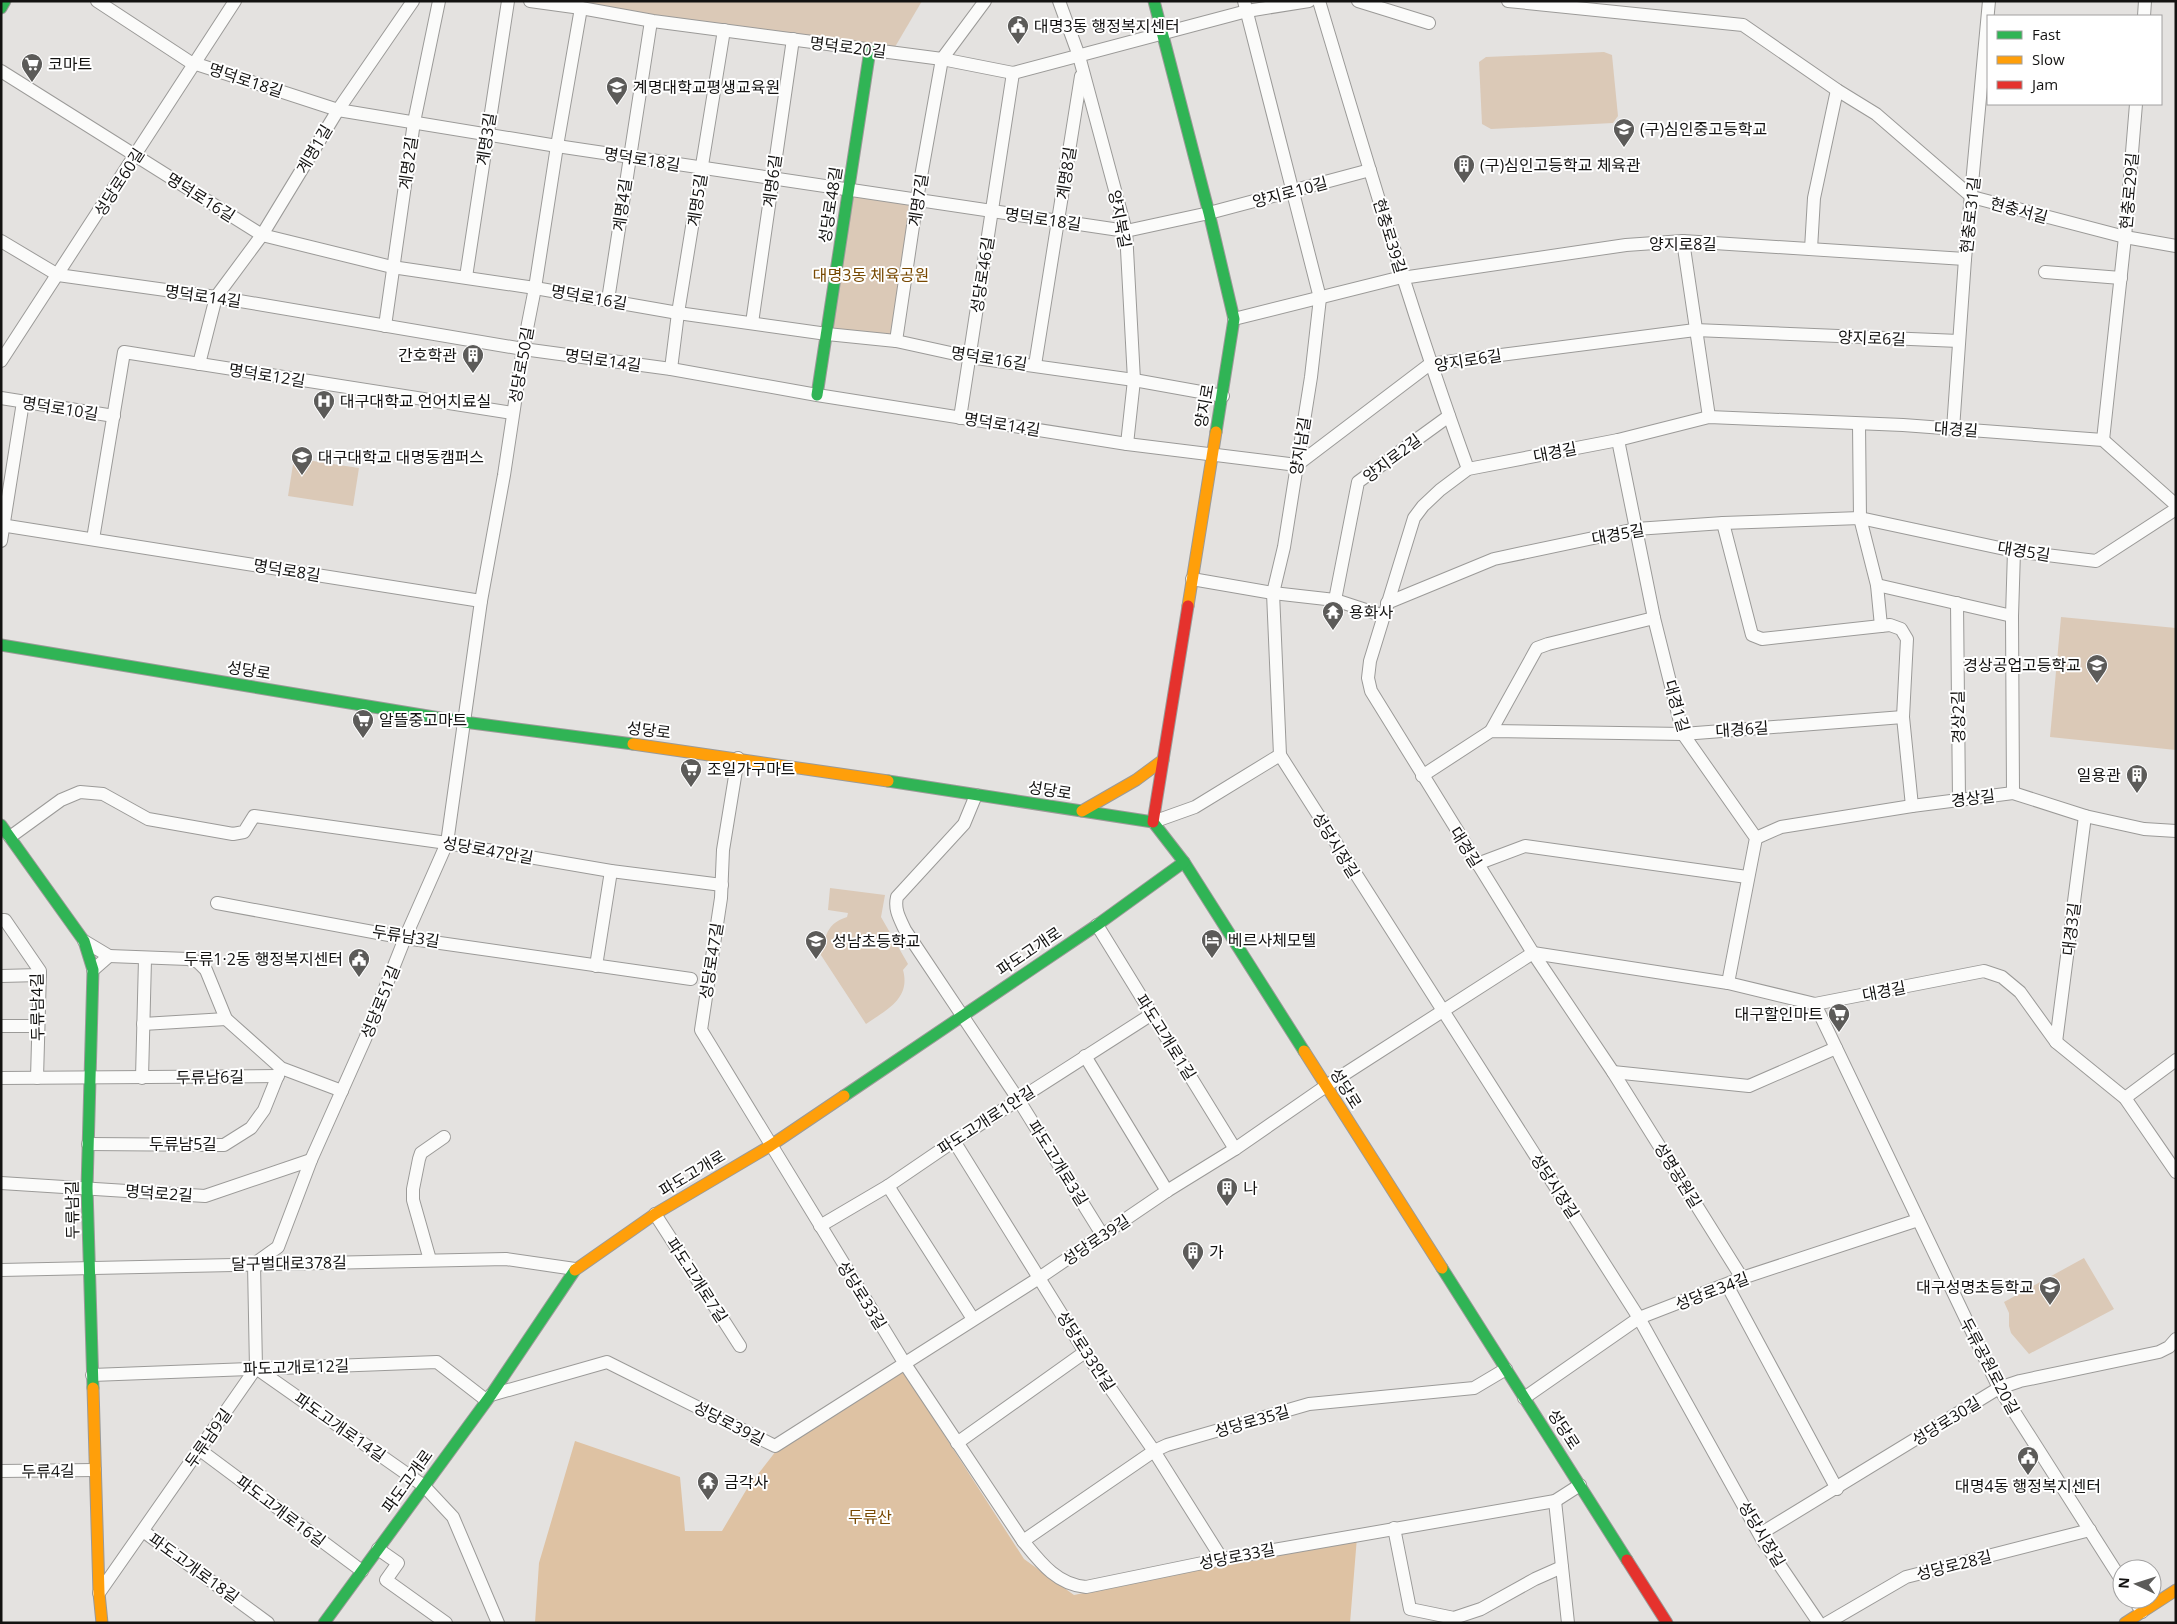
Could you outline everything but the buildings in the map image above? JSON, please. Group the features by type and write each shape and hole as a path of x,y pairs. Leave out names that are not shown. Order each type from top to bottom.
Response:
{"main road":[{"path":"1,8 5,1"},
{"name":"양지로","path":"1154,1 1209,213 1234,319 1154,822"},
{"name":"성당로48길","path":"817,395 870,50"},
{"name":"성당로","path":"1,645 464,722 738,758 1154,822 1184,862 1668,1623"},
{"path":"1082,811 1136,780 1163,760"},
{"name":"두류남길","path":"1,825 84,941 93,970 87,1188 99,1593 102,1623"},
{"name":"파도고개로","path":"324,1623 488,1398 575,1269 655,1214 770,1146 1097,925 1184,862"},
{"path":"2125,1623 2176,1590"}],"street":[{"name":"명덕로18길","path":"97,1 190,62 338,110 557,146 849,188 1126,231 1209,213"},
{"name":"성당로60길","path":"1,361 196,64 235,1"},
{"name":"계명1길","path":"216,297 262,235 338,110 413,1"},
{"name":"계명2길","path":"385,326 414,122 439,1"},
{"name":"계명3길","path":"466,277 508,1"},
{"name":"명덕로20길","path":"530,1 651,21 942,59 1012,74 1162,35 1246,6 1309,1"},
{"path":"942,59 985,1"},
{"name":"양지북길","path":"1060,1 1078,56 1126,231 1134,380 1127,444"},
{"name":"현충로39길","path":"1318,1 1402,277 1430,364 1468,469"},
{"path":"1358,1 1428,23"},
{"name":"현충서길","path":"1508,1 1743,25 1837,90 1876,114 1972,197 2125,237 2176,246"},
{"name":"현충로31길","path":"1988,15 1989,1"},
{"path":"2144,15 2145,1"},
{"name":"양지남길","path":"1246,6 1320,298 1311,377 1274,594 1280,755"},
{"name":"성당로50길","path":"464,722 481,601 504,475 523,349 536,288 557,146 581,8"},
{"name":"계명4길","path":"608,300 651,21"},
{"name":"현충로31길","path":"1952,429 1965,259 1987,24"},
{"name":"계명5길","path":"671,369 678,312 724,30"},
{"name":"계명6길","path":"752,323 793,39"},
{"name":"계명7길","path":"896,341 917,199 942,59"},
{"name":"계명8길","path":"1035,365 1082,70"},
{"name":"명덕로16길","path":"1,71 262,235 392,267 752,323 827,334 896,341 969,357 1134,380 1223,396"},
{"name":"성당로46길","path":"960,418 1012,74"},
{"path":"1811,249 1814,198 1837,90"},
{"name":"현충로29길","path":"2103,440 2121,278 2136,105"},
{"name":"양지로10길","path":"1209,213 1370,170"},
{"name":"명덕로14길","path":"1,241 58,275 216,297 523,349 671,369 817,395 1127,444 1213,454"},
{"path":"1683,241 1709,417"},
{"name":"양지로8길","path":"1234,319 1402,277 1626,245 1683,241 1965,259"},
{"path":"2045,272 2121,278"},
{"path":"199,364 216,297"},
{"name":"양지로6길","path":"1297,465 1430,364 1695,330 1959,341"},
{"name":"명덕로12길","path":"124,352 512,413"},
{"name":"명덕로10길","path":"1,398 114,416 124,352"},
{"path":"1,541 2,525 23,402"},
{"path":"93,539 114,416"},
{"name":"양지로2길","path":"1335,600 1358,482 1449,416"},
{"name":"대경길","path":"2103,440 1952,429 1709,417 1618,440 1468,469 1440,490 1423,506 1414,518 1370,661 1368,678 1371,691 1533,953 1728,983 1815,1004 1984,971 2002,977 2020,992 2056,1042 2126,1098 2176,1172"},
{"path":"1859,424 1860,518 1877,586 1881,626"},
{"name":"대경1길","path":"1618,440 1654,618 1684,734 1756,838"},
{"path":"2103,440 2176,505"},
{"path":"1213,454 1297,465"},
{"name":"대경5길","path":"1387,603 1494,559 1636,529 1723,523 1860,518 2014,551 2096,561 2176,509"},
{"path":"1723,523 1752,635 1762,639 1890,625 1901,629 1907,639 1903,717 1912,806"},
{"name":"명덕로8길","path":"2,525 481,601"},
{"name":"경상길","path":"1756,838 1781,827 1912,806 2013,793 2012,616 2014,551"},
{"path":"1192,579 1274,594 1335,600 1384,616"},
{"path":"1877,586 2012,616"},
{"name":"경상2길","path":"1957,603 1959,800"},
{"path":"1422,776 1491,731 1537,648 1654,618"},
{"name":"대경6길","path":"1491,731 1684,734 1903,717"},
{"name":"성당로51길","path":"254,1264 278,1247 312,1160 447,843 464,722"},
{"path":"1154,822 1195,807 1280,755"},
{"name":"성당시장길","path":"1280,755 1640,1318 1760,1534 1819,1623"},
{"name":"성당로47길","path":"738,758 723,850 722,885 701,1030 770,1146"},
{"name":"성당로47안길","path":"10,837 61,800 80,792 104,794 148,819 233,834 244,832 254,816 447,843 611,871 722,885"},
{"path":"2013,793 2085,816 2144,828 2176,831"},
{"name":"파도고개로3길","path":"976,795 964,824 897,897 897,914 905,930 1018,1099 1103,1236"},
{"name":"대경3길","path":"2056,1042 2085,816"},
{"path":"1728,983 1756,838"},
{"path":"1477,864 1525,846 1747,877"},
{"path":"596,966 611,871"},
{"name":"두류남3길","path":"217,903 406,938 691,979"},
{"name":"두류남4길","path":"1,920 5,920 40,971 37,1078"},
{"name":"파도고개로1길","path":"1097,925 1235,1149"},
{"path":"84,941 109,956 145,959 188,959 198,962 206,970 226,1019 280,1072"},
{"path":"1326,1086 1533,953"},
{"name":"성명공원길","path":"1533,953 1613,1072 1742,1278"},
{"path":"93,970 109,956"},
{"path":"142,1078 145,959"},
{"path":"706,993 691,979 709,968"},
{"path":"1,976 40,975"},
{"name":"두류공원로20길","path":"1815,1004 1999,1388 2112,1565"},
{"name":"파도고개로1안길","path":"820,1226 888,1186 1018,1099 1152,1014"},
{"path":"143,1024 226,1019"},
{"path":"1,1026 38,1026"},
{"path":"1613,1072 1749,1086 1836,1048"},
{"path":"1086,1056 1167,1191"},
{"path":"2126,1098 2176,1060"},
{"name":"두류남6길","path":"1,1078 142,1078 280,1072 342,1091"},
{"name":"두류남5길","path":"88,1144 224,1144 251,1128 264,1110 280,1072"},
{"name":"성당로39길","path":"488,1398 606,1362 775,1446 1039,1278 1167,1191 1235,1149 1326,1086"},
{"path":"430,1260 413,1200 413,1189 418,1159 421,1153 444,1137"},
{"name":"성당로33안길","path":"954,1141 1084,1352 1154,1451 1222,1559"},
{"name":"성당로33길","path":"770,1146 905,1364 1023,1541 1039,1561 1052,1573 1076,1586 1093,1585 1222,1559 1554,1501 1580,1485"},
{"name":"명덕로2길","path":"1,1183 205,1196 312,1160"},
{"path":"888,1186 973,1319"},
{"name":"파도고개로7길","path":"655,1214 740,1346"},
{"name":"성당로34길","path":"1524,1398 1640,1318 1742,1278 1918,1220"},
{"name":"달구벌대로378길","path":"1,1270 89,1266 506,1259 575,1269"},
{"path":"254,1264 256,1368"},
{"path":"1726,1284 1837,1489"},
{"name":"성당로30길","path":"1760,1534 1837,1489 1999,1388 2158,1352 2169,1347 2176,1338"},
{"path":"957,1443 1084,1352"},
{"name":"파도고개로12길","path":"92,1375 437,1362 488,1398"},
{"name":"두류남9길","path":"99,1593 256,1368"},
{"name":"파도고개로14길","path":"256,1368 424,1486 453,1518 498,1623"},
{"name":"성당로35길","path":"1023,1541 1154,1451 1167,1445 1309,1404 1474,1388 1506,1369"},
{"name":"파도고개로16길","path":"200,1450 362,1571"},
{"name":"두류4길","path":"1,1471 95,1470"},
{"path":"1554,1501 1568,1623"},
{"path":"1394,1528 1410,1609 1454,1618 1481,1609 1535,1579 1562,1567"},
{"name":"성당로28길","path":"1827,1623 1906,1577 2090,1530"},
{"name":"파도고개로18길","path":"143,1531 268,1623"},
{"path":"378,1549 398,1562 386,1580 446,1623"}],"green space":[{"path":"531,1 922,1 892,52"},
{"path":"1604,52 1612,55 1618,116 1613,123 1491,129 1482,124 1479,62 1486,57"},
{"name":"대명3동 체육공원","path":"849,188 917,199 896,341 827,334"},
{"path":"294,458 359,468 353,506 288,496"},
{"path":"2061,617 2176,628 2176,750 2050,737"},
{"path":"830,888 885,895 881,917 908,964 903,970 905,980 900,996 889,1008 866,1024 817,949 824,944 831,927 847,917 848,913 828,910"},
{"path":"2084,1258 2114,1309 2029,1354 2011,1333 2009,1313 2004,1302"},
{"name":"두류산","path":"903,1371 1024,1559 1074,1595 1357,1537 1350,1623 535,1623 539,1563 575,1441 680,1477 685,1531 722,1531 748,1487 776,1451"}],"traffic: fast":[{"path":"1,8 5,1"},
{"path":"1154,1 1209,213 1234,319 1216,432"},
{"path":"817,395 870,50"},
{"path":"1,645 464,722 633,744"},
{"path":"888,781 1153,822 1184,862 1304,1051"},
{"path":"1,825 84,941 93,970 87,1188 93,1388"},
{"path":"844,1096 1097,925 1184,862"},
{"path":"1442,1268 1627,1560"},
{"path":"324,1623 491,1395 575,1270"}],"traffic: slow":[{"path":"1188,606 1216,432"},
{"path":"633,744 888,781"},
{"path":"1082,811 1136,780 1163,760"},
{"path":"1304,1051 1442,1268"},
{"path":"575,1270 655,1214 770,1146 844,1096"},
{"path":"93,1388 99,1593 102,1623"},
{"path":"2125,1623 2176,1590"}],"traffic: jam":[{"path":"1153,822 1188,606"},
{"path":"1627,1560 1667,1623"}],"place":[{"name":"대명3동 행정복지센터","path":"1018,45"},
{"name":"코마트","path":"32,83"},
{"name":"계명대학교평생교육원","path":"617,106"},
{"name":"(구)심인중고등학교","path":"1624,148"},
{"name":"(구)심인고등학교 체육관","path":"1464,184"},
{"name":"간호학관","path":"473,374"},
{"name":"대구대학교 언어치료실","path":"324,420"},
{"name":"대구대학교 대명동캠퍼스","path":"302,476"},
{"name":"용화사","path":"1333,631"},
{"name":"경상공업고등학교","path":"2097,684"},
{"name":"알뜰중고마트","path":"363,739"},
{"name":"조일가구마트","path":"691,788"},
{"name":"일용관","path":"2137,794"},
{"name":"베르사체모텔","path":"1212,959"},
{"name":"성남초등학교","path":"816,960"},
{"name":"두류1·2동 행정복지센터","path":"359,978"},
{"name":"대구할인마트","path":"1839,1033"},
{"name":"나","path":"1227,1207"},
{"name":"가","path":"1193,1271"},
{"name":"대구성명초등학교","path":"2050,1306"},
{"name":"대명4동 행정복지센터","path":"2028,1476"},
{"name":"금각사","path":"708,1501"}]}
